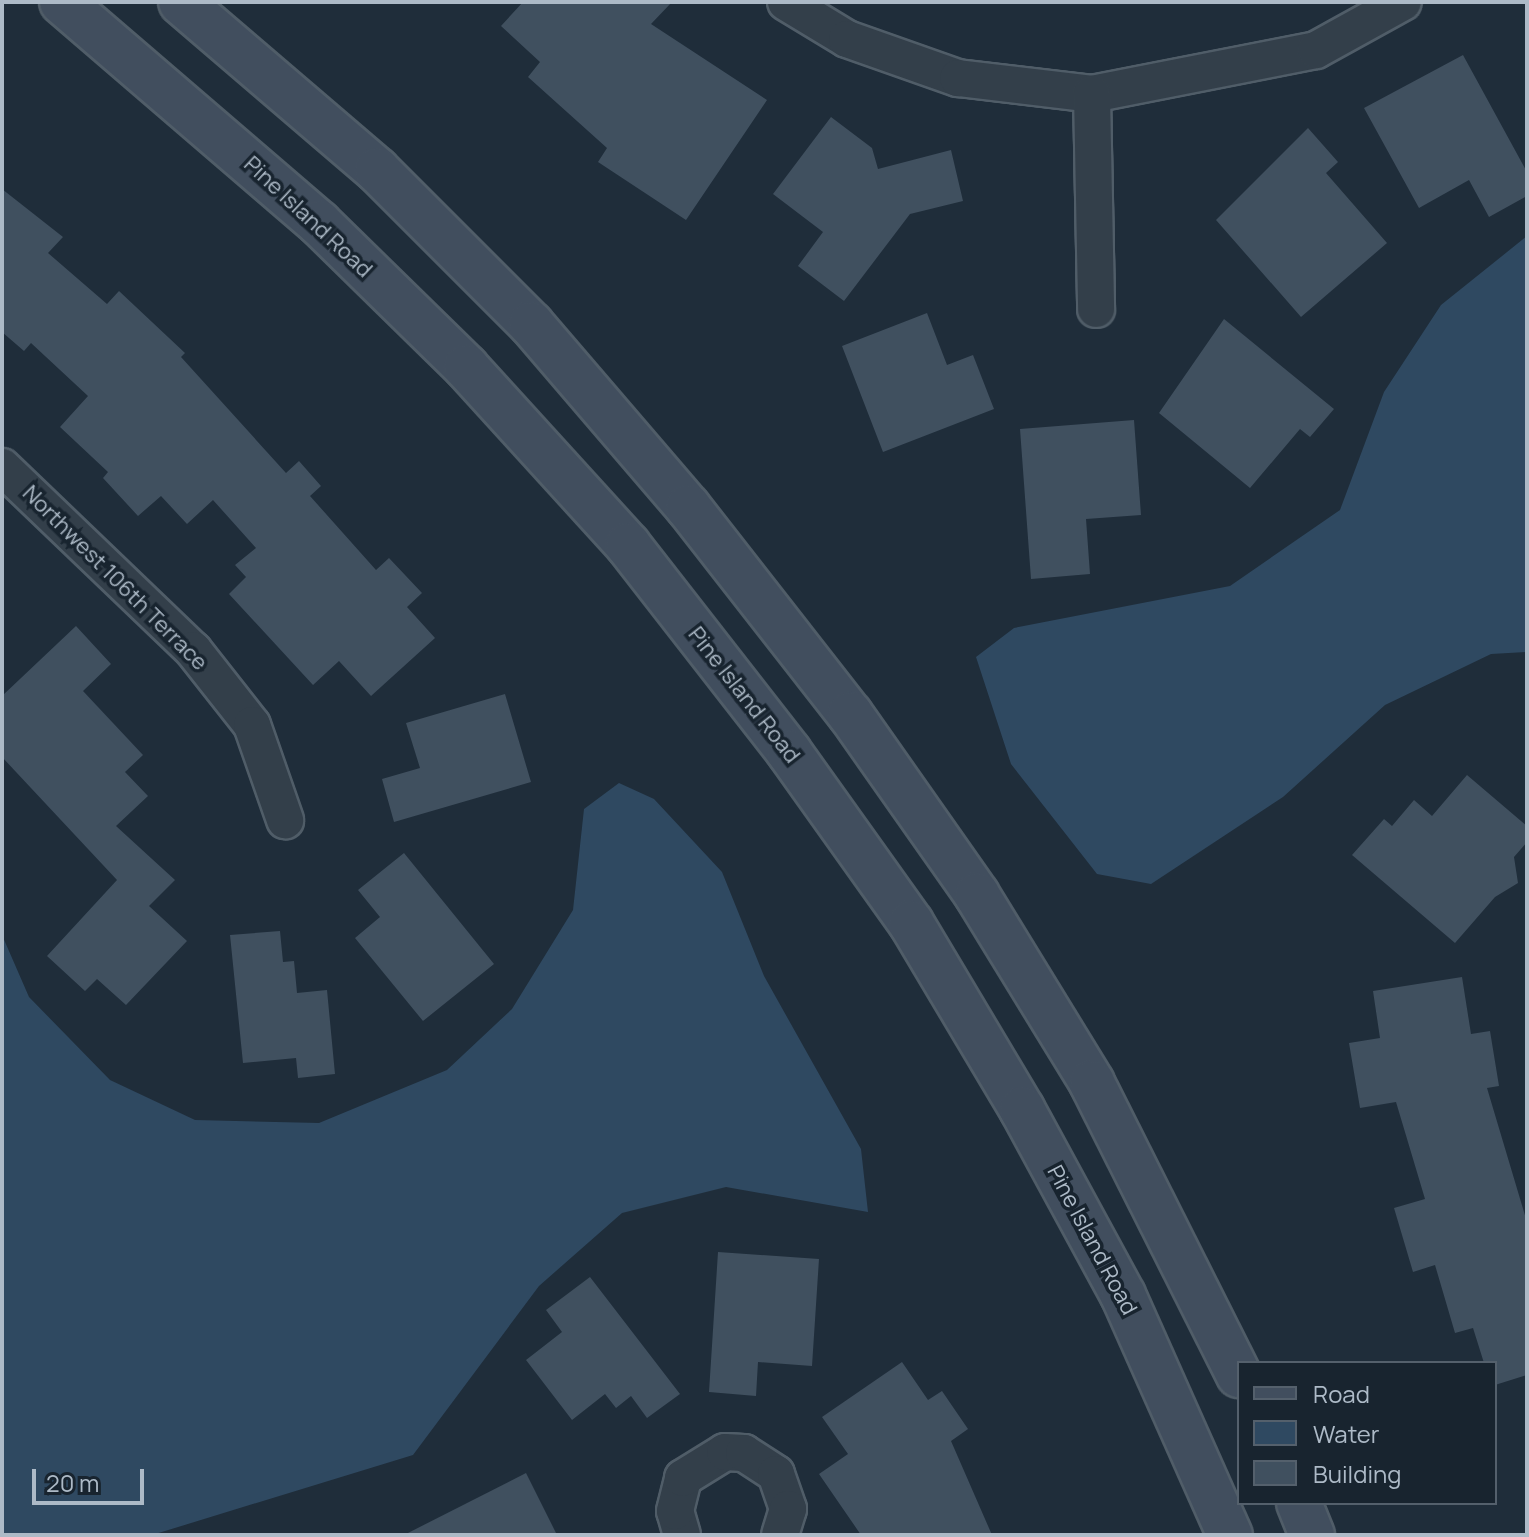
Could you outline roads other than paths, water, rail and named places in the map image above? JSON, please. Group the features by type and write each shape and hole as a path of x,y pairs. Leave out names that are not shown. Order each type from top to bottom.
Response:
{"main road":[{"name":"Pine Island Road","path":"62,2 319,223 466,367 628,545 789,752 911,923 1022,1109 1123,1295 1230,1535"},
{"path":"181,2 377,170 531,324 840,702 977,895 1092,1083 1237,1371"},
{"path":"1300,1505 1312,1535"}],"street":[{"path":"786,2 847,39 958,78 1092,94 1316,50 1403,2"},
{"path":"1092,94 1096,309"},
{"name":"Northwest 106th Terrace","path":"2,467 193,650 252,725 285,820"},
{"path":"682,1535 675,1511 683,1478 725,1452 744,1453 776,1474 788,1509 780,1535"}],"water":[{"path":"1527,236 1527,652 1491,654 1385,705 1283,797 1151,884 1097,874 1011,764 976,657 1014,628 1230,586 1340,510 1384,392 1441,305"},
{"path":"619,783 654,799 722,872 764,976 861,1149 868,1212 726,1187 622,1213 539,1286 413,1455 152,1535 2,1535 2,935 29,997 110,1080 195,1120 319,1123 447,1070 512,1009 573,910 584,809"}]}
